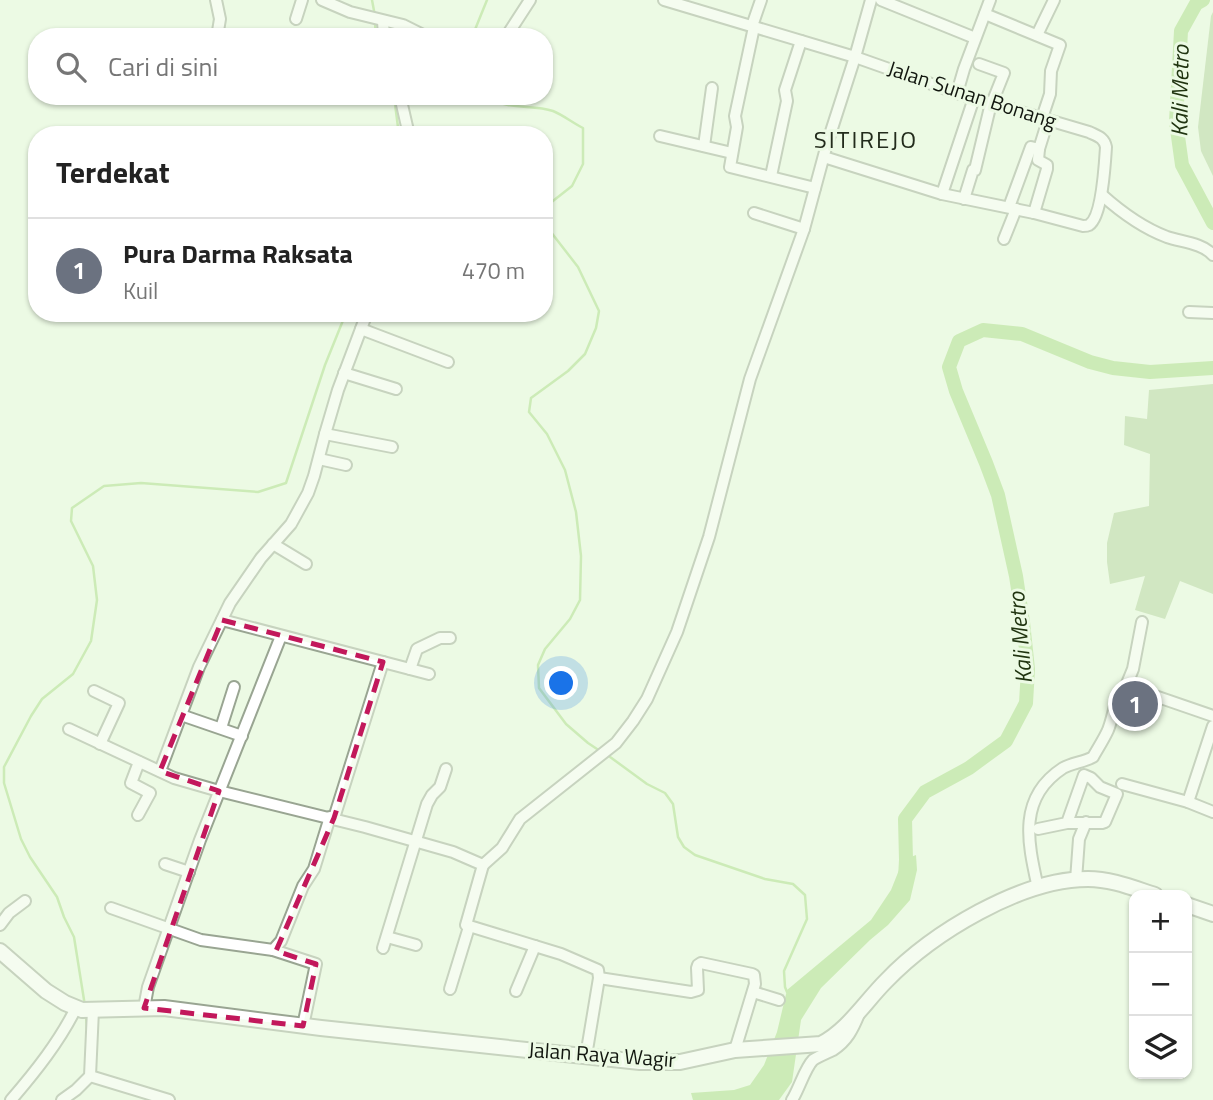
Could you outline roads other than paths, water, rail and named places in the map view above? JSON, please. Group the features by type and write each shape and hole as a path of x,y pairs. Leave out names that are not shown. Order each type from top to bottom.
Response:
{"main road":[{"name":"Jalan Raya Wagir","path":"85,1009 189,1010 303,1026 640,1062 696,1060 722,1052 810,1046 833,1038 893,974 922,949 972,915 1038,888 1076,880 1109,881 1139,890"},
{"path":"1192,907 1213,914"},
{"path":"0,951 46,991 85,1009"}],"street":[{"path":"216,0 219,28"},
{"path":"296,19 302,0"},
{"path":"322,0 350,12 409,28"},
{"path":"512,28 530,0"},
{"path":"761,0 753,26 735,116 737,127 730,167 816,188"},
{"path":"586,1056 599,978 596,969 561,954 466,925 483,865 508,841 520,819 616,743 647,699 677,632 709,537 750,379 804,229 871,0"},
{"path":"881,0 975,38"},
{"path":"957,93 990,0"},
{"path":"1037,35 1054,0"},
{"name":"Jalan Sunan Bonang","path":"670,1 855,57 957,93 1089,132 1105,141 1102,195"},
{"path":"985,14 1060,45 1051,71 1050,94 1038,160 1046,165 1047,169 1034,213"},
{"path":"377,19 380,28"},
{"path":"771,176 788,98 785,90 801,41"},
{"path":"964,199 975,170 991,103 1006,69 979,64"},
{"path":"704,146 712,88"},
{"path":"942,194 974,98"},
{"path":"402,105 408,126"},
{"path":"660,136 732,153"},
{"path":"1004,239 1031,147 1040,149"},
{"path":"824,156 942,194 1078,225 1086,226 1092,221 1102,195 1128,216 1165,236 1207,249 1213,255"},
{"path":"754,213 804,229"},
{"path":"1183,242 1202,238"},
{"path":"1189,312 1213,313"},
{"path":"160,771 199,667 222,620 246,578 290,524 308,493 344,373 364,322"},
{"path":"361,329 448,362"},
{"path":"344,373 396,389"},
{"path":"325,433 392,447"},
{"path":"319,459 346,465"},
{"path":"273,544 306,564"},
{"path":"222,620 429,674"},
{"path":"1038,888 1028,833 1036,800 1042,789 1065,767 1093,757 1109,728 1119,695 1133,670 1142,622"},
{"path":"144,1008 148,987 189,872 281,635"},
{"path":"410,669 417,649 440,638 450,638"},
{"path":"273,950 281,941 303,886 314,869 383,662"},
{"path":"1126,686 1213,716"},
{"path":"221,728 234,687"},
{"path":"94,691 120,703 100,744"},
{"path":"181,715 242,736"},
{"path":"1188,802 1213,726"},
{"path":"69,729 174,778 453,852 483,865"},
{"path":"138,815 150,793 131,783 139,762"},
{"path":"383,948 428,804 440,787 446,769"},
{"path":"1038,829 1076,823 1105,822 1117,794 1100,787 1084,775 1076,823 1079,839 1076,880"},
{"path":"1122,784 1213,811"},
{"path":"165,864 189,872"},
{"path":"0,925 25,901"},
{"path":"111,908 201,940 273,950 316,964 303,1026"},
{"path":"450,989 469,927"},
{"path":"387,937 416,945"},
{"path":"516,991 535,946"},
{"path":"599,978 695,992 698,990 697,968 704,963 752,974 755,979 753,992 735,1051"},
{"path":"753,992 779,1000"},
{"path":"792,1100 809,1066 842,1043 853,1031 862,1008"},
{"path":"62,1100 90,1076 85,1009"},
{"path":"11,1100 65,1030 85,1009"},
{"path":"90,1076 140,1096 169,1100"}],"waterway":[{"path":"372,0 375,16"},
{"path":"476,28 487,0"},
{"name":"Kali Metro","path":"1203,0 1196,4 1181,31 1176,122 1182,165 1213,223"},
{"path":"375,23 375,28"},
{"path":"395,105 398,126"},
{"path":"510,105 553,111 583,128 583,164 572,186 553,201"},
{"path":"553,235 578,267 599,311 596,328 585,354 568,371 531,398 529,412 547,434 565,470 576,512 581,556 580,600 570,619 545,649 538,665 539,688 566,724 600,751"},
{"path":"85,1006 74,937 57,897 21,839 4,783 4,767 31,716 42,699 73,674 91,641 97,600 93,566 71,521 72,508 104,486 141,483 258,492 286,483 325,365 342,322"},
{"name":"Kali Metro","path":"905,878 905,819 925,792 969,768 1006,741 1026,703 1028,669 1023,622 998,495 949,367 959,341 983,330 1022,334 1090,362 1113,368 1150,372 1213,368"},
{"path":"606,754 647,784 665,793 673,804 678,837 684,847 695,855 765,879 793,884 805,895 807,919 784,971 787,992"},
{"path":"86,1016 87,1031"}],"place":[{"name":"Pura Darma Raksata","path":"1135,704"}],"district":[{"name":"SITIREJO","path":"866,140"}]}
